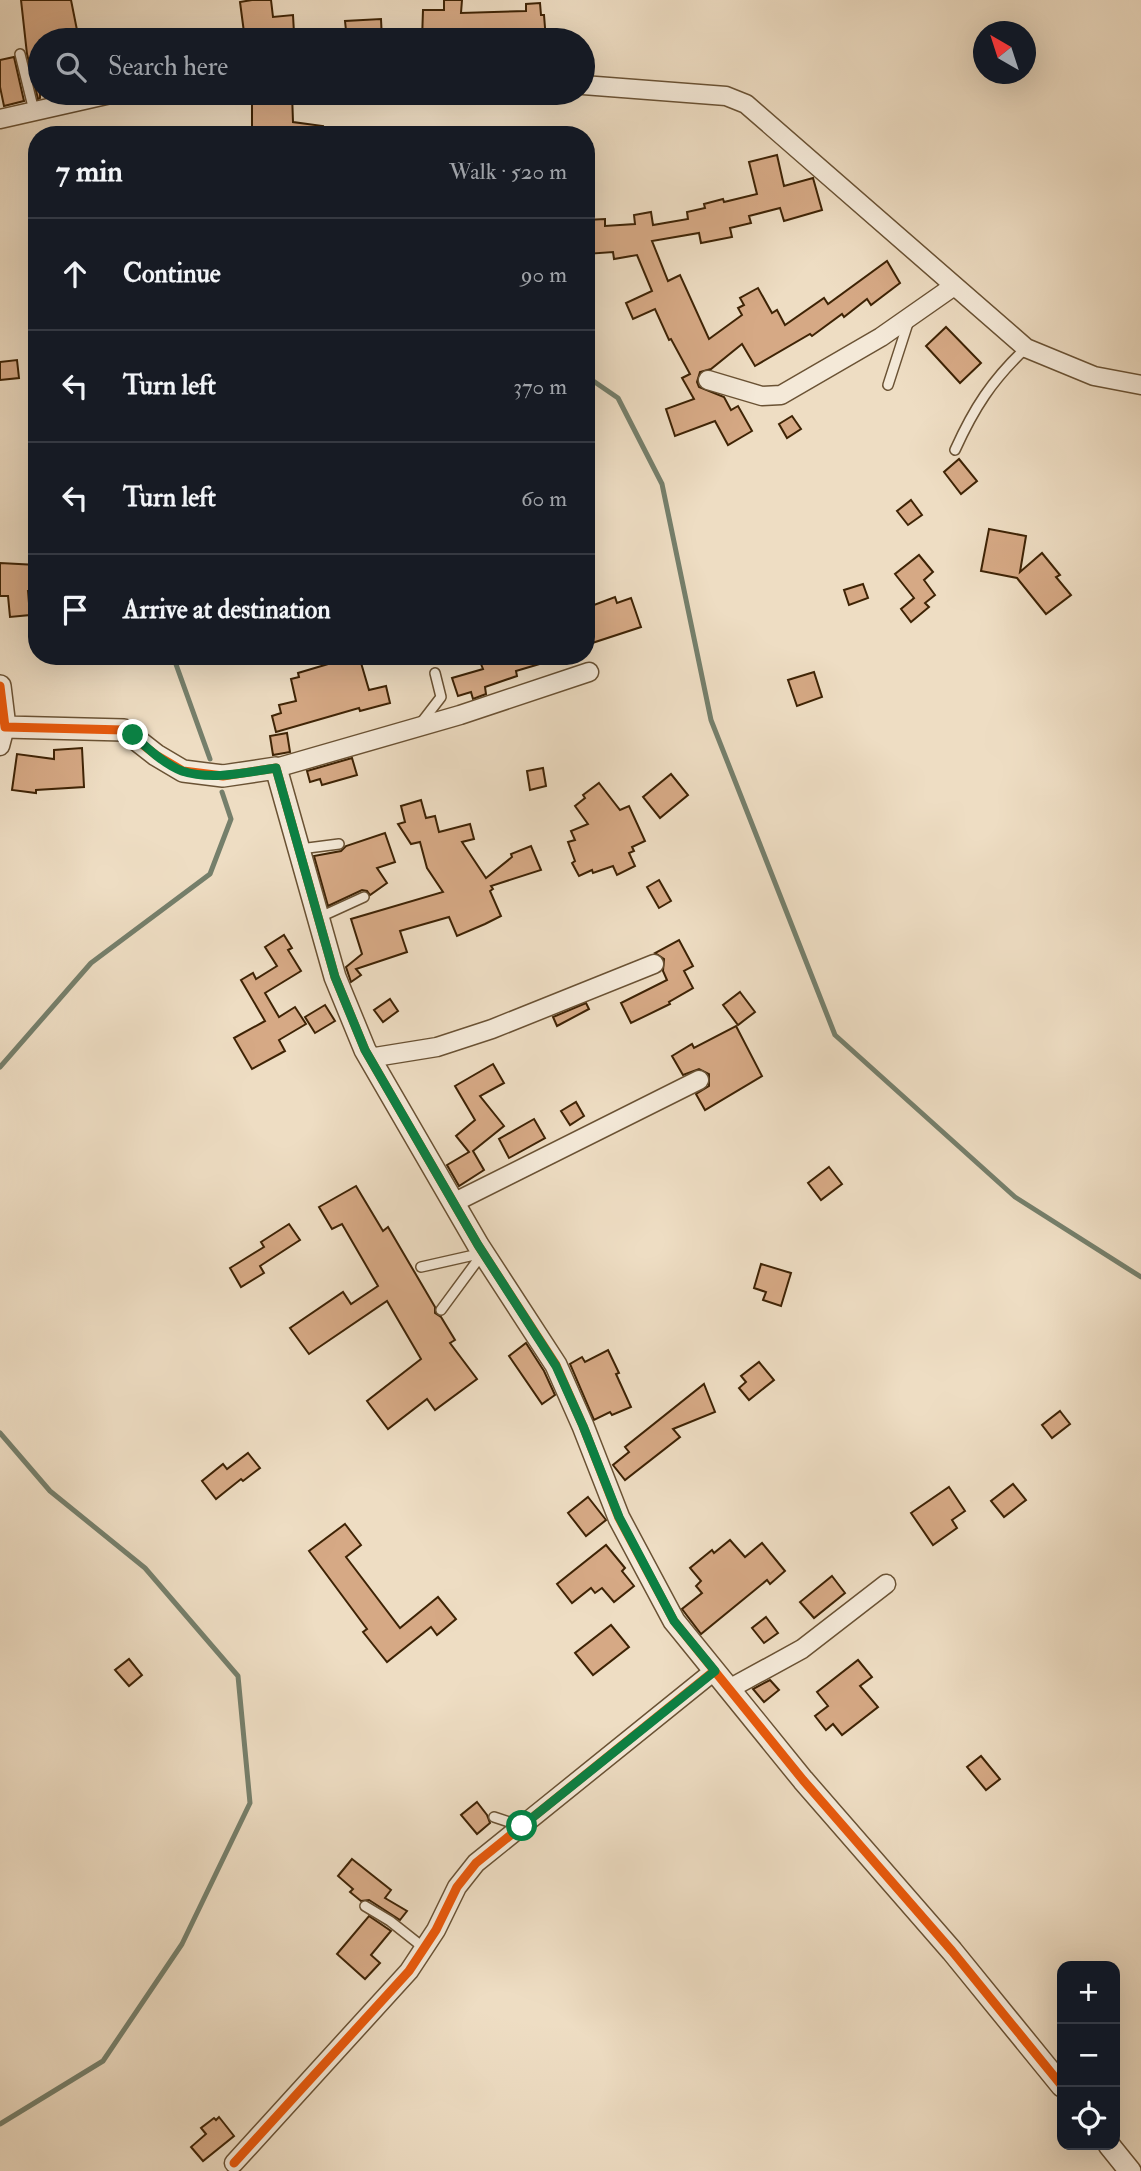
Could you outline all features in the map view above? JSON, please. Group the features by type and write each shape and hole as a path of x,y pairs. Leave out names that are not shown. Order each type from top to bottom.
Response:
{"street":[{"path":"595,86 726,96 746,104 1026,348 1094,376 1141,385"},
{"path":"0,119 61,105"},
{"path":"708,380 762,396 781,395 881,337 954,286"},
{"path":"0,687 2,736 124,730 156,755 183,771 223,776 268,769 416,727 589,672"},
{"path":"268,769 298,849 335,977 369,1058 483,1253 556,1366 619,1517 674,1621 803,1780 952,1951 1057,2080"},
{"path":"369,1058 437,1047 492,1029 654,964"},
{"path":"453,1203 699,1080"},
{"path":"729,1689 802,1648 886,1584"},
{"path":"234,2162 410,1971 436,1930 457,1887 476,1863 715,1671"},
{"path":"1113,2150 1130,2171"}],"lane":[{"path":"20,54 28,87"},
{"path":"33,105 34,111"},
{"path":"888,385 911,316"},
{"path":"955,450 972,413 988,388 1026,348"},
{"path":"416,727 441,697 435,673"},
{"path":"298,849 339,844"},
{"path":"317,918 364,897"},
{"path":"421,1268 483,1253"},
{"path":"441,1310 483,1253"},
{"path":"494,1817 522,1826"},
{"path":"365,1906 390,1921 424,1948"}],"building":[{"path":"21,0 71,0 77,28 28,28 28,58"},
{"path":"271,0 273,17 293,15 294,28 243,28 240,2"},
{"path":"444,0 462,0 461,13 526,11 526,4 540,3 545,28 422,28 423,10 444,10"},
{"path":"381,19 381,28 346,28 345,21"},
{"path":"14,57 24,101 4,106 0,87 0,60"},
{"path":"252,105 292,105 293,122 323,126 252,126"},
{"path":"777,155 784,186 813,178 822,210 784,221 780,208 749,216 751,223 730,228 732,237 701,243 699,233 652,241 668,281 680,275 709,339 742,315 738,308 744,305 740,298 758,288 772,313 777,310 785,325 824,298 828,304 887,261 900,283 871,305 867,299 844,317 842,314 812,336 810,334 755,366 742,344 711,369 700,372 697,382 699,387 724,397 731,410 738,406 752,431 728,445 715,421 675,436 666,409 694,399 682,378 690,374 671,339 669,340 655,309 633,319 626,303 652,291 637,255 614,259 613,252 595,253 595,220 605,219 605,226 635,224 634,215 651,212 653,225 688,219 687,212 705,208 704,204 757,194 749,162"},
{"path":"946,327 981,363 960,383 926,346"},
{"path":"17,360 19,378 0,380 0,362"},
{"path":"792,416 801,429 787,438 779,424"},
{"path":"959,459 977,481 961,494 944,472"},
{"path":"911,500 922,515 908,525 897,511"},
{"path":"989,529 1026,536 1020,572 1042,553 1060,575 1056,577 1071,595 1046,614 1017,578 981,571"},
{"path":"919,555 933,572 924,580 935,595 925,603 929,607 911,622 901,609 914,598 895,574"},
{"path":"0,563 28,565 28,615 10,617 8,596 0,596"},
{"path":"863,584 868,598 849,605 844,590"},
{"path":"615,597 617,603 631,598 641,627 595,642 595,605"},
{"path":"325,665 362,665 369,690 386,686 390,703 360,711 359,708 276,732 272,716 281,713 279,705 296,701 291,679 299,677 298,673"},
{"path":"481,665 536,665 516,671 517,676 485,687 486,694 473,699 471,692 458,696 452,678 483,669"},
{"path":"814,672 822,697 797,706 788,680"},
{"path":"287,733 290,752 273,755 270,736"},
{"path":"82,748 84,787 36,790 36,793 12,790 17,754 54,759 54,750"},
{"path":"352,758 357,775 322,785 320,779 310,782 307,771"},
{"path":"543,768 546,786 530,790 527,771"},
{"path":"671,774 688,795 660,818 643,797"},
{"path":"599,783 620,810 629,806 645,841 632,847 634,851 629,853 635,866 617,875 613,866 579,876 572,863 575,861 568,842 575,840 571,831 588,824 575,806 585,798 583,795"},
{"path":"421,800 426,818 435,816 439,832 470,824 474,839 462,842 486,878 512,857 511,854 531,846 541,870 491,886 493,889 490,891 501,916 457,936 449,917 400,931 407,952 356,969 361,975 351,982 346,967 362,954 351,919 443,892 427,868 420,842 411,844 398,824 405,822 401,806"},
{"path":"385,833 395,862 377,868 387,883 370,895 362,890 328,906 314,856 341,851 346,846"},
{"path":"659,880 671,901 659,908 647,887"},
{"path":"284,935 292,948 288,950 301,971 265,993 279,1017 295,1007 306,1024 279,1040 285,1051 252,1069 234,1038 265,1021 241,980 253,973 256,979 277,966 265,947"},
{"path":"679,940 693,966 684,971 693,988 669,1002 670,1004 631,1023 621,1003 667,980 663,971 664,959 655,953"},
{"path":"740,992 755,1012 738,1025 723,1005"},
{"path":"390,999 398,1011 383,1022 374,1010"},
{"path":"586,1003 589,1009 557,1026 553,1017"},
{"path":"325,1005 335,1021 315,1033 305,1017"},
{"path":"736,1026 762,1076 705,1110 696,1094 709,1086 709,1074 699,1069 683,1075 672,1056 692,1044 694,1048"},
{"path":"493,1064 504,1083 480,1096 504,1126 473,1151 484,1170 459,1186 447,1165 469,1152 456,1136 475,1120 455,1086"},
{"path":"576,1102 584,1116 570,1125 561,1111"},
{"path":"534,1119 545,1138 509,1158 499,1139"},
{"path":"829,1167 842,1184 821,1200 808,1183"},
{"path":"356,1186 383,1231 388,1227 435,1307 435,1313 441,1317 455,1340 450,1343 477,1379 435,1410 427,1399 388,1429 367,1401 421,1359 387,1301 309,1354 290,1328 343,1292 351,1304 378,1286 342,1224 332,1229 319,1207"},
{"path":"289,1224 300,1240 260,1266 264,1273 241,1287 230,1268 264,1247 261,1242"},
{"path":"761,1264 791,1273 781,1306 763,1300 766,1292 754,1288"},
{"path":"526,1343 555,1395 542,1404 509,1356"},
{"path":"608,1350 631,1407 612,1415 610,1412 594,1420 570,1364 582,1357 585,1362"},
{"path":"759,1362 774,1380 749,1400 739,1388 746,1382 741,1376"},
{"path":"704,1384 715,1412 673,1429 680,1437 625,1480 613,1465 629,1452 625,1447"},
{"path":"1060,1411 1070,1424 1052,1438 1042,1425"},
{"path":"248,1453 260,1468 216,1499 202,1481 223,1464 227,1469"},
{"path":"1013,1484 1026,1500 1004,1517 991,1501"},
{"path":"949,1487 965,1511 952,1520 957,1528 933,1545 911,1513"},
{"path":"588,1497 606,1520 586,1536 568,1513"},
{"path":"345,1524 361,1545 346,1557 400,1628 438,1597 456,1619 437,1635 431,1627 387,1662 363,1632 367,1629 309,1551"},
{"path":"730,1540 745,1557 762,1543 785,1571 770,1584 767,1580 701,1634 682,1609 702,1593 696,1586 701,1581 690,1568 712,1550 714,1553"},
{"path":"606,1545 625,1568 622,1571 634,1586 614,1602 602,1588 595,1593 591,1588 572,1603 557,1584"},
{"path":"832,1576 845,1593 814,1618 800,1602"},
{"path":"766,1617 778,1633 764,1643 752,1628"},
{"path":"611,1625 629,1647 593,1675 575,1653"},
{"path":"129,1659 142,1675 129,1686 115,1670"},
{"path":"858,1660 872,1677 860,1686 878,1707 842,1735 833,1724 826,1730 815,1716 828,1706 817,1692"},
{"path":"770,1680 779,1690 764,1702 753,1689"},
{"path":"981,1756 1000,1779 986,1790 967,1767"},
{"path":"477,1802 490,1823 477,1834 461,1815"},
{"path":"352,1859 391,1890 385,1898 407,1911 400,1920 369,1900 361,1901 350,1892 353,1889 338,1876"},
{"path":"369,1916 391,1931 371,1955 380,1963 365,1979 337,1954"},
{"path":"219,2117 234,2136 203,2161 191,2147 206,2134 201,2128"}],"waterway":[{"path":"595,382 618,398 662,484 711,720 835,1035 1015,1197 1141,1277"},
{"path":"176,665 210,759"},
{"path":"0,1067 91,963 210,874 231,819 222,792"},
{"path":"0,1433 50,1491 145,1568 238,1676 250,1803 182,1944 103,2061 0,2124"}],"cycle path":[{"path":"0,686 5,727 124,730 156,755 183,771 223,776 276,768 335,977 365,1050 478,1245 556,1365 619,1518 674,1621 803,1780 952,1951 1057,2080"},
{"path":"234,2163 409,1971 436,1930 457,1887 476,1863 714,1671"}],"route":[{"path":"133,735 156,755 183,771 223,776 276,768 335,977 365,1050 478,1245 556,1366 619,1517 674,1621 715,1671 522,1826"}]}
